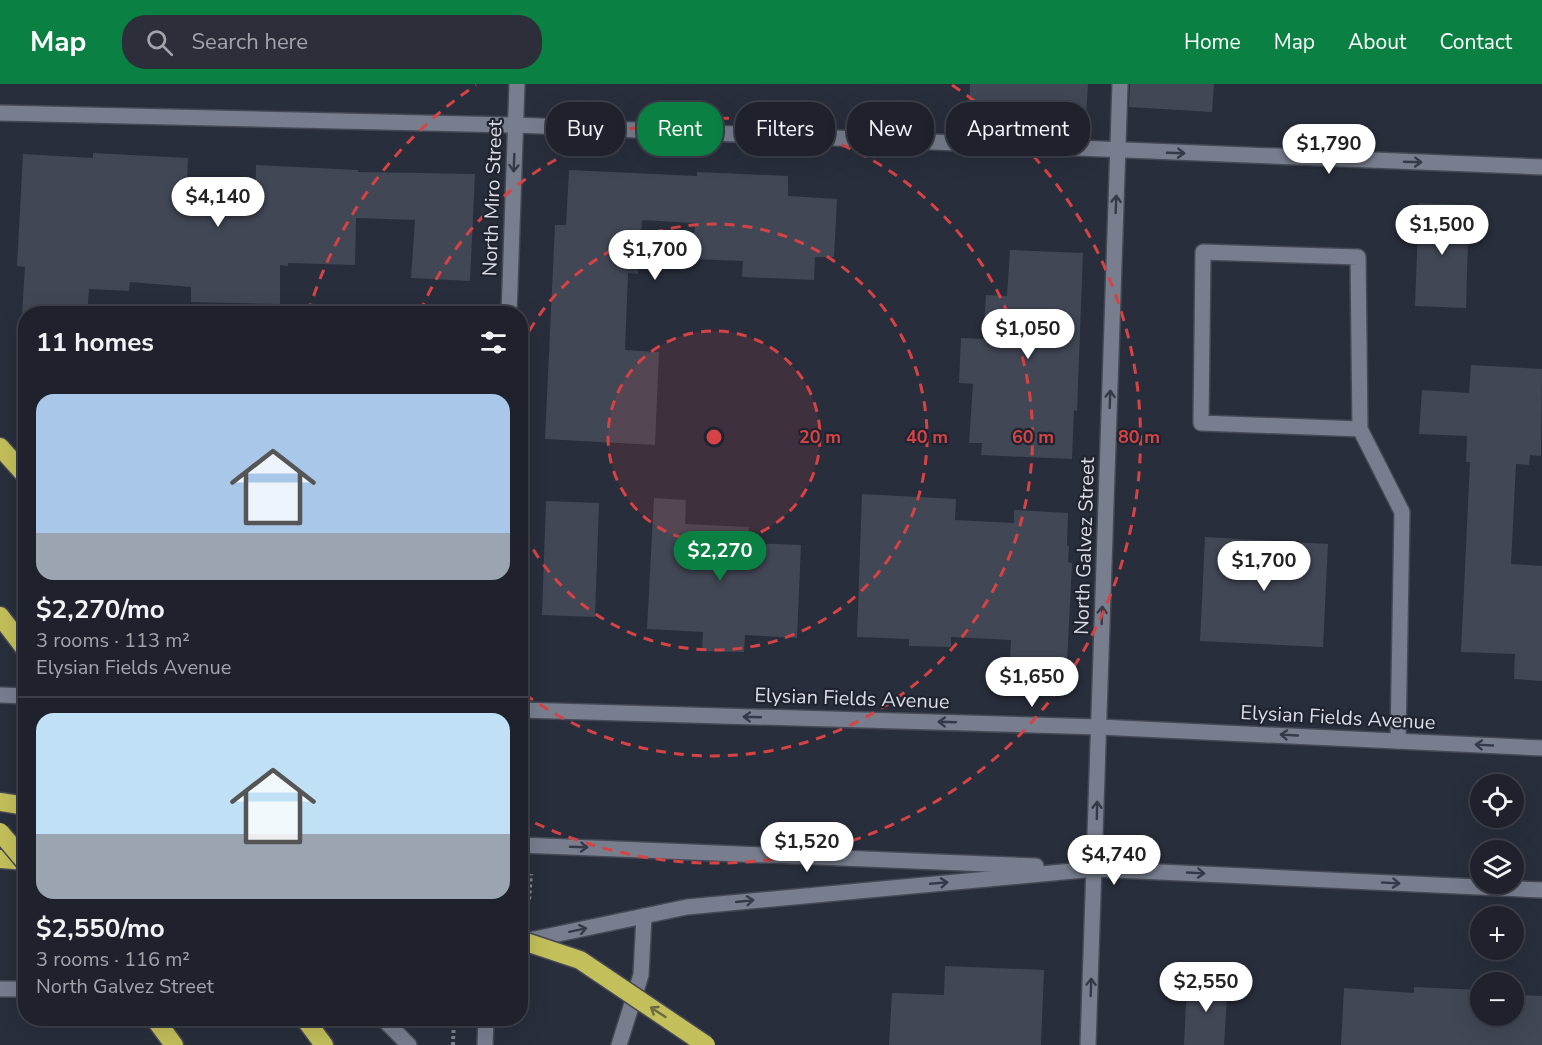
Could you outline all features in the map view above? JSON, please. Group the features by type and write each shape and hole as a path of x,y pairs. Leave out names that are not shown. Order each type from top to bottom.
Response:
{"highway":[{"path":"0,447 18,467"},
{"path":"0,616 18,640"},
{"path":"0,802 18,805"},
{"path":"0,832 18,853"},
{"path":"0,859 18,861"},
{"path":"528,944 580,960 706,1045"},
{"path":"160,1026 174,1045"},
{"path":"310,1026 324,1045"}],"street":[{"name":"North Miro Street","path":"509,306 517,84"},
{"name":"North Galvez Street","path":"1088,1045 1120,84"},
{"path":"0,113 515,125 1542,167"},
{"path":"1360,429 1200,423 1203,252 1358,257 1360,429 1402,512 1398,741"},
{"path":"0,695 18,696"},
{"name":"Elysian Fields Avenue","path":"528,710 1099,727 1542,748"},
{"path":"528,845 1542,890"},
{"path":"528,939 687,907 1095,869"},
{"path":"619,1045 641,975 644,916"},
{"path":"0,989 18,989"},
{"path":"390,1026 409,1045"},
{"path":"485,1045 486,1026"}],"path":[{"path":"528,902 531,874"},
{"path":"453,1045 454,1026"}],"building":[{"path":"970,84 1088,84 1087,102 969,102"},
{"path":"1130,84 1214,84 1212,112 1129,107"},
{"path":"93,153 188,158 186,203 255,204 256,165 358,170 358,172 475,174 470,281 411,278 415,220 356,218 355,265 288,263 288,266 280,265 280,304 191,302 191,287 130,282 129,291 89,289 88,306 23,306 25,267 17,266 23,154 93,158"},
{"path":"569,170 697,176 697,172 788,176 788,196 837,199 834,257 815,257 814,280 742,277 743,261 693,259 695,223 642,220 638,274 628,273 625,350 659,352 655,445 545,439 555,225 566,225"},
{"path":"1419,203 1469,205 1466,308 1415,306"},
{"path":"1010,250 1083,253 1077,411 1074,410 1072,459 981,455 982,443 969,443 973,384 959,383 961,338 983,339 986,295 1007,296"},
{"path":"1471,365 1542,369 1541,456 1530,455 1529,465 1516,464 1511,564 1542,566 1542,681 1514,679 1515,654 1461,652 1470,462 1466,462 1467,436 1419,434 1422,390 1469,393"},
{"path":"862,494 956,499 955,520 1014,523 1014,510 1068,513 1068,562 1072,563 1067,663 1010,660 1011,640 951,637 951,647 909,646 909,639 857,637"},
{"path":"654,498 686,500 685,524 749,527 749,543 801,545 797,638 745,635 744,652 702,651 703,632 647,629"},
{"path":"546,501 599,503 595,617 542,615"},
{"path":"1205,537 1328,544 1323,647 1200,641"},
{"path":"945,966 1044,970 1041,1045 889,1045 892,993 944,995"},
{"path":"1187,981 1228,983 1224,1045 1184,1045"},
{"path":"1414,987 1470,990 1470,1026 1524,1026 1524,995 1542,996 1542,1045 1341,1045 1344,988 1414,993"}]}
